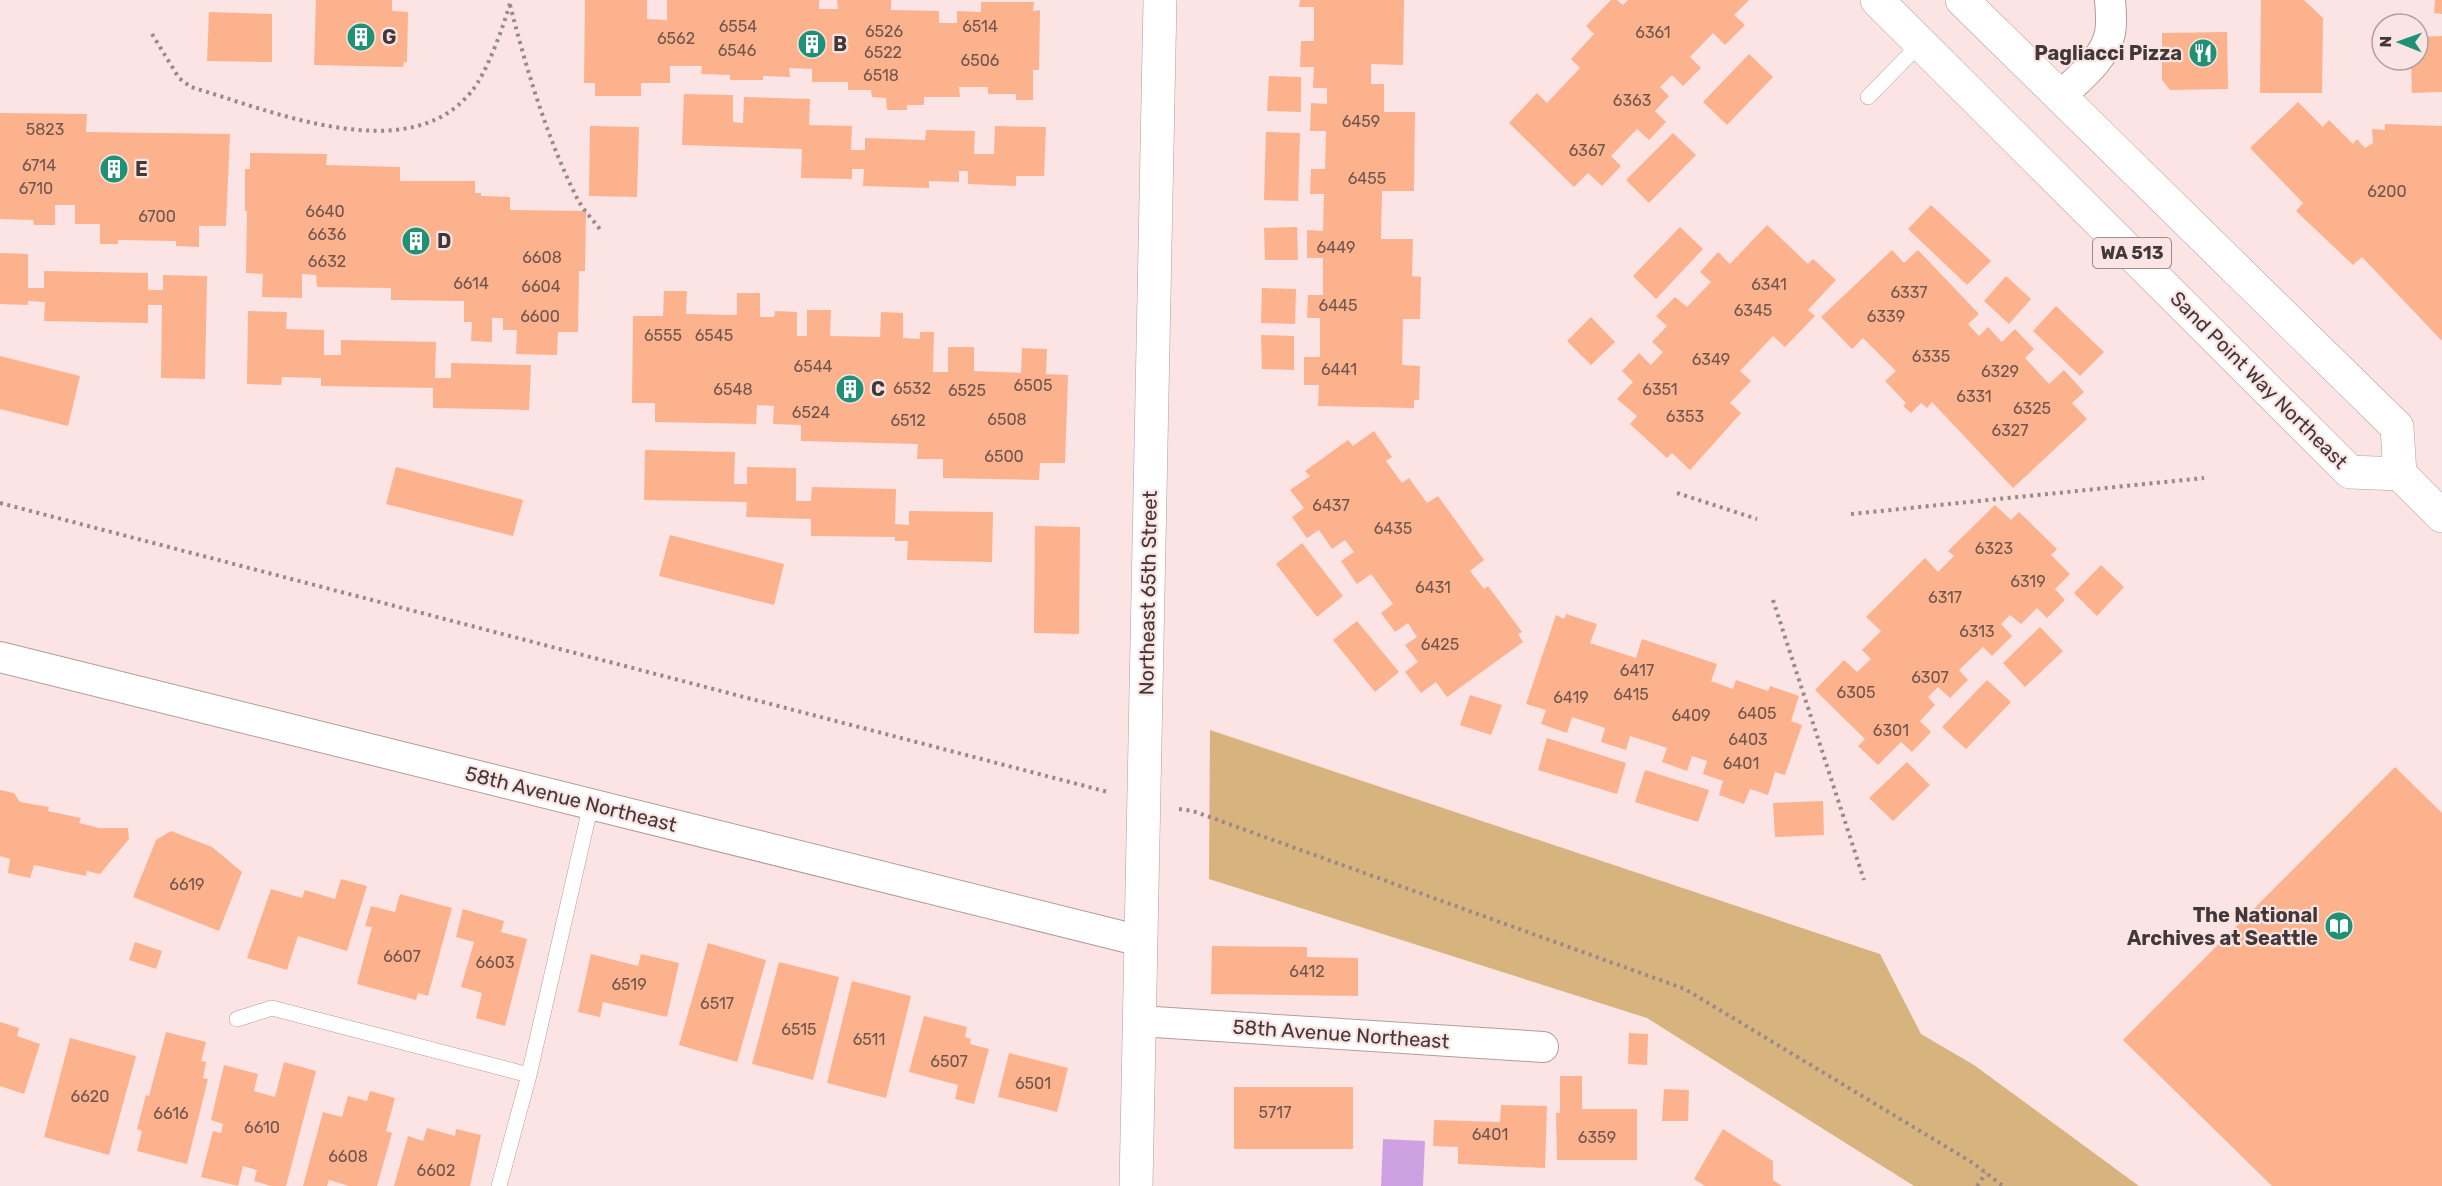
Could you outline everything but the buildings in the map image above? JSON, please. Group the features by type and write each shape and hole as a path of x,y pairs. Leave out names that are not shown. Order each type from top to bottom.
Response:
{"main road":[{"name":"Northeast 65th Street","path":"1136,1186 1160,0"},
{"name":"Sand Point Way Northeast","path":"1877,0 2350,472 2400,474"},
{"name":"WA 513","path":"1962,0 2397,427 2400,474"},
{"path":"2400,474 2442,516"}],"street":[{"path":"2061,96 2097,59 2105,46 2111,30 2110,0"},
{"name":"58th Avenue Northeast","path":"0,657 1141,941"},
{"name":"58th Avenue Northeast","path":"1139,1021 1543,1047"}],"lane":[{"path":"1868,97 1921,43"},
{"path":"499,1186 530,1076 591,804"},
{"path":"237,1019 272,1008 530,1076"}],"path":[{"path":"152,34 179,78 191,87 315,123 355,130 399,131 439,119 458,107 472,92 483,74 510,2"},
{"path":"510,2 520,45 561,161 578,201 602,232"},
{"path":"1851,514 2204,478"},
{"path":"1677,493 1756,519"},
{"path":"0,503 1104,792"},
{"path":"1773,600 1864,880"},
{"path":"1184,811 1193,811 1685,989 1972,1163 2003,1186"},
{"path":"1977,1186 1986,1173"}],"shaded area":[{"path":"1210,730 1880,954 1921,1034 1974,1065 2139,1186 1914,1186 1647,1018 1209,879"},
{"path":"1383,1139 1425,1141 1423,1186 1381,1186"}],"place":[{"name":"G","path":"361,37"},
{"name":"B","path":"812,44"},
{"name":"Pagliacci Pizza","path":"2203,53"},
{"name":"E","path":"114,169"},
{"name":"D","path":"416,241"},
{"name":"C","path":"850,389"},
{"name":"The National Archives at Seattle","path":"2339,926"}]}
